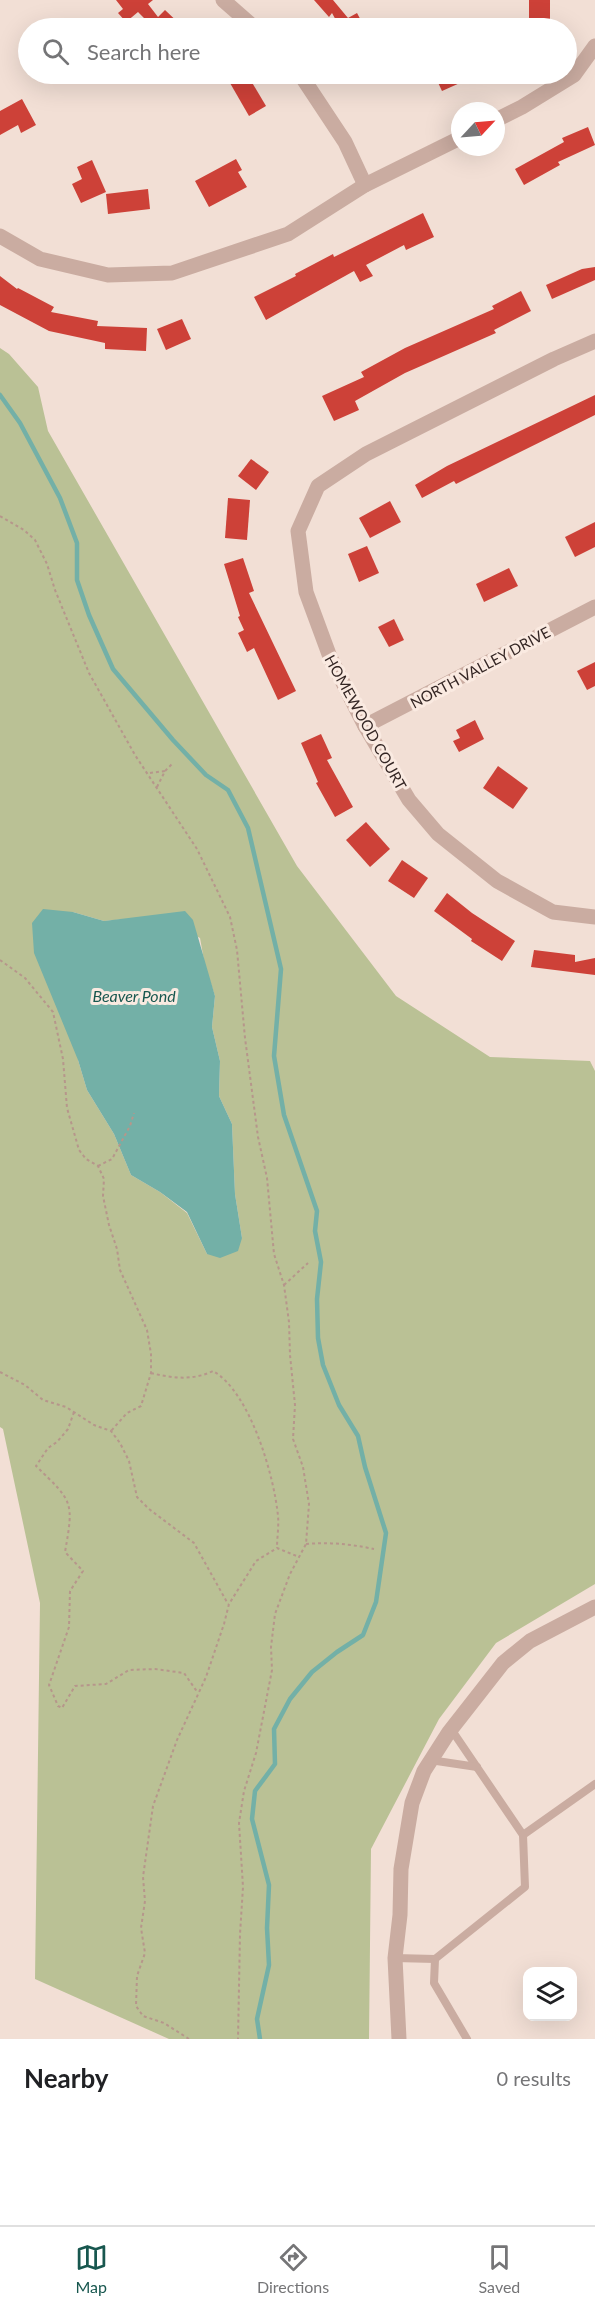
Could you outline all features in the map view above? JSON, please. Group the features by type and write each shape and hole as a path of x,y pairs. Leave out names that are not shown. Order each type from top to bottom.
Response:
{"street":[{"path":"223,0 244,18"},
{"path":"577,71 595,46"},
{"path":"307,84 345,142 365,185"},
{"path":"505,115 559,84"},
{"path":"0,236 40,259 108,275 172,273 288,234 365,185 451,142"},
{"name":"HOMEWOOD COURT","path":"595,341 524,374 366,454 318,486 298,531 306,592 330,657 365,726 409,800 438,834 497,881 554,912 595,917"},
{"name":"NORTH VALLEY DRIVE","path":"365,726 595,607"},
{"path":"399,2039 395,1958 400,1915 401,1869 412,1803 424,1771 451,1729 503,1663 530,1641 595,1608"}],"lane":[{"path":"395,1958 435,1959 525,1887 523,1835 451,1729"},
{"path":"430,1761 477,1767"},
{"path":"523,1835 595,1784"},
{"path":"435,1959 434,1983 467,2039"}],"path":[{"path":"0,516 24,530 35,540 47,564 88,673 135,755 197,849 230,917 237,950 245,1038 258,1137 268,1188 274,1254 284,1285 295,1405 293,1439 303,1467 309,1504 306,1545 290,1574 275,1614 271,1647 272,1671 256,1753 244,1791 239,1823 243,1887 238,2039"},
{"path":"157,787 165,771 173,763"},
{"path":"149,773 165,771"},
{"path":"0,960 25,978 53,1012 63,1059 67,1108 79,1150 86,1159 98,1166 104,1179 103,1196 108,1226 117,1249 120,1270 147,1330 151,1373 141,1406 127,1413 111,1431"},
{"path":"98,1166 112,1159 130,1126 134,1113"},
{"path":"284,1285 308,1263"},
{"path":"151,1373 170,1378 201,1377 213,1371 238,1394 262,1444 278,1516 277,1548"},
{"path":"0,1372 25,1385 43,1400 66,1407 94,1425 111,1431 129,1461 137,1497 149,1509 194,1543 229,1604"},
{"path":"74,1412 68,1429 57,1442 48,1448 36,1466 66,1495 71,1518 65,1552 82,1571 70,1591 69,1627 49,1685 58,1706 62,1708 75,1686 106,1684 129,1670 154,1669 184,1673 199,1693"},
{"path":"306,1545 328,1543 374,1549"},
{"path":"277,1548 299,1557"},
{"path":"189,2039 164,2023 143,2016 136,2006 137,1976 145,1953 141,1928 145,1901 143,1877 153,1806 177,1740 199,1693 229,1604 256,1561 277,1548"}],"green space":[{"path":"0,348 9,354 38,387 48,431 297,866 396,996 490,1057 590,1061 595,1071 595,1584 496,1643 439,1719 371,1849 369,2039 169,2039 35,1979 40,1603 3,1429 0,1427","holes":["73,912 104,921 159,916 200,938 205,966 215,996 212,1027 220,1061 219,1096 232,1124 235,1194 242,1238 207,1254 187,1213 160,1192 131,1175 114,1134 87,1090 78,1060"]}],"water":[{"name":"Beaver Pond","path":"43,909 73,912 104,921 185,911 193,920 215,996 212,1027 220,1061 219,1096 232,1124 235,1194 242,1238 238,1251 220,1258 207,1254 187,1212 160,1192 131,1175 114,1134 87,1090 78,1060 34,953 32,923"}],"building":[{"path":"116,0 153,0 148,4 158,17 165,10 173,18 144,18 138,12 131,18 122,18 118,13 123,9"},
{"path":"314,0 333,0 348,18 335,18 332,13 329,17"},
{"path":"529,0 550,0 550,18 529,18"},
{"path":"357,13 360,18 348,18"},
{"path":"231,84 253,84 266,106 249,116"},
{"path":"439,84 458,84 442,91"},
{"path":"22,99 36,125 21,133 18,125 0,135 0,111"},
{"path":"588,127 595,145 558,162 560,165 524,185 515,169 564,142 562,138"},
{"path":"236,159 242,170 238,172 247,187 209,207 195,181"},
{"path":"92,160 106,192 81,203 72,184 82,179 77,167"},
{"path":"148,189 150,209 108,214 106,194"},
{"path":"423,213 434,237 406,250 404,245 366,265 373,276 360,282 354,271 266,320 254,297 333,254 334,257"},
{"path":"595,267 595,280 552,299 546,285 582,269"},
{"path":"0,276 17,289 54,307 51,312 98,321 97,326 147,328 146,351 105,349 105,343 49,331 0,305"},
{"path":"521,291 531,311 494,330 496,333 405,373 355,401 359,410 334,421 322,396 364,377 361,372 405,348 494,309 492,306"},
{"path":"182,319 191,339 166,350 157,329"},
{"path":"595,395 595,415 456,484 454,481 422,498 415,485 447,466"},
{"path":"251,459 269,472 256,490 238,476"},
{"path":"228,498 250,500 247,540 225,538"},
{"path":"390,501 401,522 370,538 359,518"},
{"path":"595,522 595,547 575,557 565,537"},
{"path":"367,546 379,573 359,582 348,554"},
{"path":"243,558 254,591 249,593 296,691 278,700 254,648 247,652 238,633 244,630 238,617 240,616 224,564"},
{"path":"509,568 518,586 484,602 476,584"},
{"path":"394,619 404,640 389,647 378,627"},
{"path":"595,662 595,686 587,690 577,671"},
{"path":"475,720 484,739 459,752 453,741 460,738 456,730"},
{"path":"321,734 332,758 327,760 353,807 335,817 316,783 318,782 301,743"},
{"path":"498,766 528,788 513,809 483,788"},
{"path":"366,822 390,849 370,867 346,840"},
{"path":"402,860 428,878 414,898 388,881"},
{"path":"447,893 472,913 515,941 502,961 471,941 472,939 434,911"},
{"path":"534,950 575,955 575,962 595,958 595,975 531,967"}],"waterway":[{"path":"0,395 20,423 60,498 77,543 77,580 89,615 113,669 206,775 228,790 248,828 281,969 274,1056 284,1115 317,1211 315,1231 321,1262 317,1299 318,1338 323,1365 339,1405 358,1436 365,1467 386,1533 376,1602 363,1635 312,1672 290,1699 274,1729 275,1764 255,1791 252,1819 269,1885 267,1928 269,1965 257,2019 260,2039"}]}
